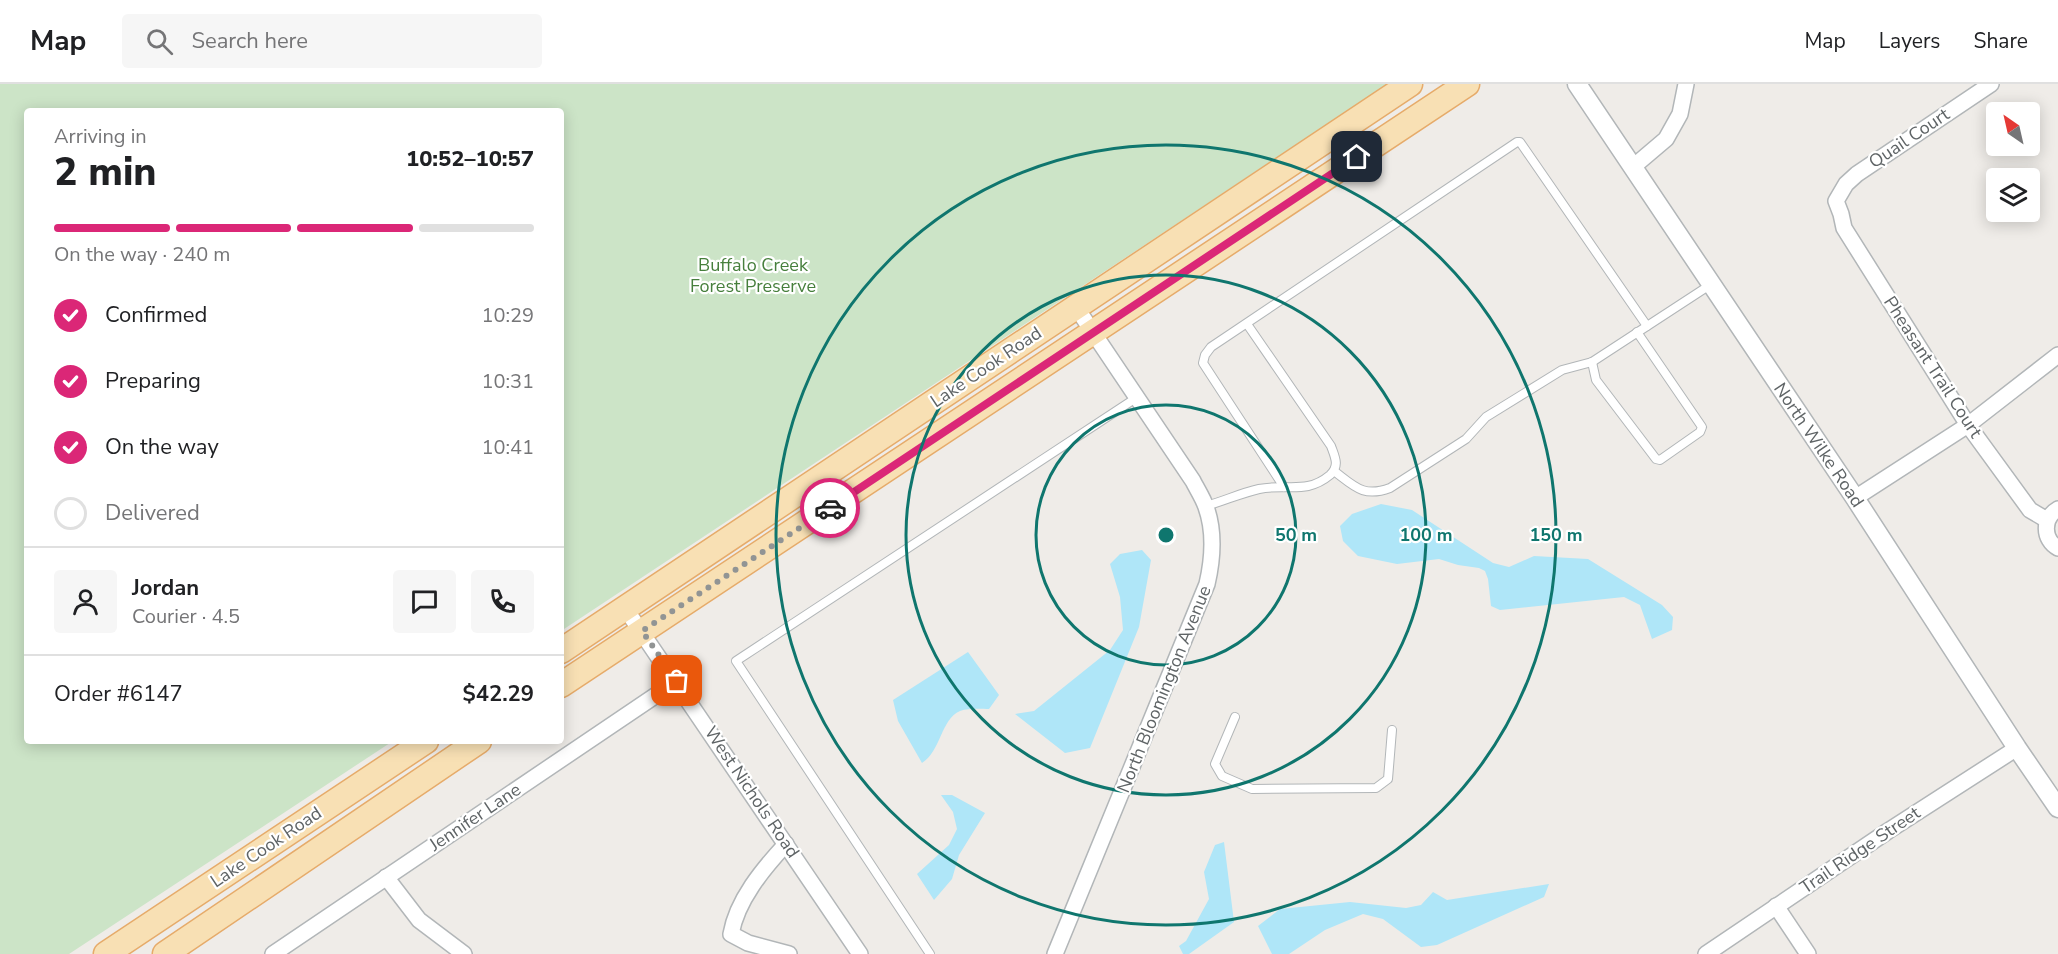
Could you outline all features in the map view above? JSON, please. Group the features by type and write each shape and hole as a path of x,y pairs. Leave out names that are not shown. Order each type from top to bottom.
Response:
{"main road":[{"name":"Lake Cook Road","path":"564,649 1410,84"},
{"name":"Lake Cook Road","path":"564,683 1467,84"},
{"name":"Lake Cook Road","path":"106,954 421,744"},
{"name":"Lake Cook Road","path":"165,954 475,744"}],"street":[{"name":"North Wilke Road","path":"1577,84 1855,498 2016,748 2058,808"},
{"path":"1633,167 1666,139 1680,114 1686,84"},
{"name":"Quail Court","path":"1836,201 1846,184 1857,174 1991,84"},
{"name":"Pheasant Trail Court","path":"1836,201 1842,214 1844,228 1968,425 2030,510 2053,515 2046,529 2048,538 2058,549"},
{"name":"North Bloomington Avenue","path":"1055,954 1207,584 1212,563 1213,540 1206,506 1193,481 1076,307"},
{"path":"1855,498 1968,425 2058,355"},
{"name":"West Nichols Road","path":"625,608 677,681 860,954"},
{"name":"Jennifer Lane","path":"273,954 677,681"},
{"name":"Trail Ridge Street","path":"1706,954 2016,748"},
{"path":"786,844 764,868 734,918 731,934 748,943 789,954"},
{"path":"386,877 419,920 464,954"},
{"path":"1776,906 1808,954"}],"lane":[{"path":"1284,487 1203,363 1205,355 1211,347 1520,142 1647,326"},
{"path":"1334,471 1361,491 1378,492 1390,488 1466,440 1486,417 1552,375 1592,362 1711,284"},
{"path":"1206,506 1260,489 1320,484 1334,471 1337,460 1330,446 1247,324"},
{"path":"1592,362 1596,380 1656,459 1660,460 1700,432 1702,427 1637,332"},
{"path":"930,954 736,662 1136,398"},
{"path":"1234,717 1215,764 1222,776 1252,789 1376,788 1388,779 1392,730"}],"green space":[{"name":"Buffalo Creek Forest Preserve","path":"0,84 1388,84 564,629 564,108 24,108 24,744 388,744 69,954 0,954"}],"water":[{"path":"1381,504 1412,510 1493,563 1509,567 1534,556 1588,559 1662,605 1673,617 1672,630 1652,639 1640,605 1624,597 1500,610 1491,606 1488,579 1485,571 1479,568 1439,559 1397,564 1358,556 1343,541 1340,526 1352,514"},
{"path":"1142,550 1151,560 1139,627 1090,748 1065,753 1015,714 1034,711 1110,650 1123,630 1120,597 1110,564 1120,554"},
{"path":"968,652 999,695 989,709 967,709 954,715 933,751 922,763 898,721 893,700"},
{"path":"941,795 952,795 985,813 959,855 952,879 934,900 917,874 949,845 957,829 953,812"},
{"path":"1224,842 1234,922 1189,954 1183,954 1179,946 1186,941 1209,899 1204,872 1215,845"},
{"path":"1549,884 1544,897 1437,945 1421,947 1383,919 1363,914 1325,930 1289,954 1272,954 1258,926 1280,909 1350,902 1406,908 1421,905 1433,892 1447,900"}],"way so far":[{"path":"677,681 642,631 830,508"}],"route":[{"path":"830,508 1357,157"}]}
